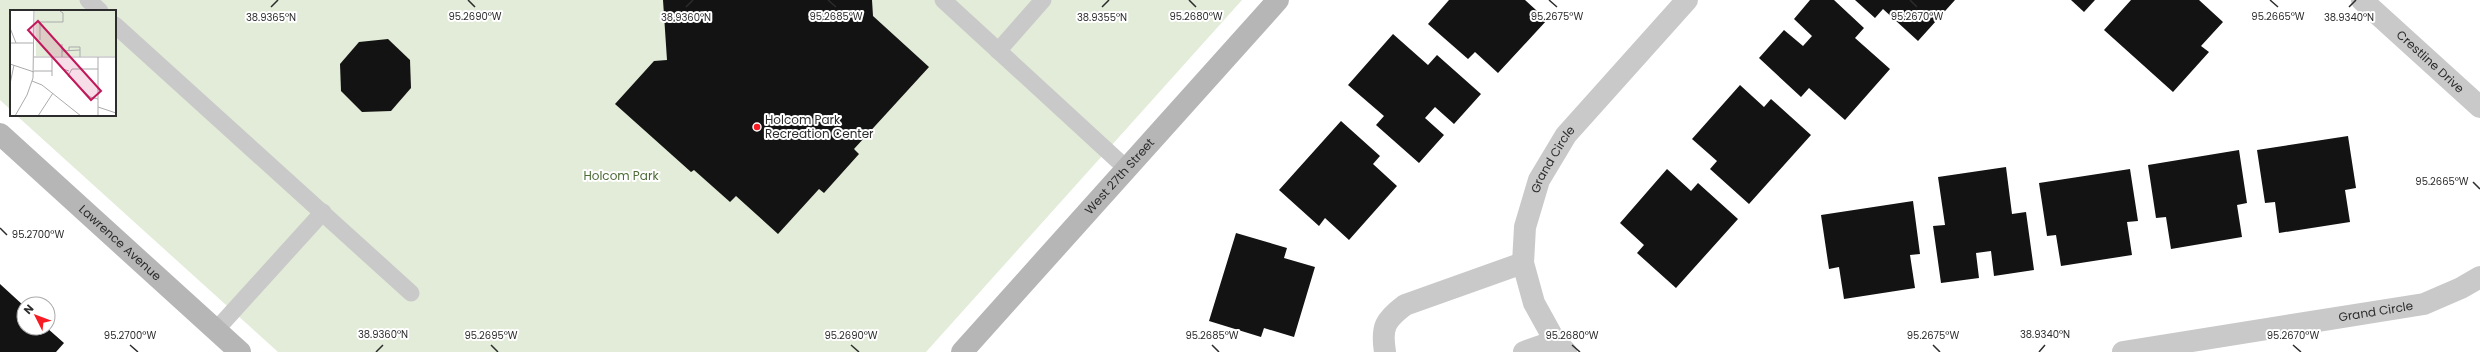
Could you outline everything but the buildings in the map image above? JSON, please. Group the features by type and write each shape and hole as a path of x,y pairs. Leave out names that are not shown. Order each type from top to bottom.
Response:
{"street":[{"name":"West 27th Street","path":"962,352 1278,0"},
{"name":"Grand Circle","path":"1560,346 1534,303 1523,263 1525,227 1539,180 1566,135 1687,0"},
{"name":"Crestline Drive","path":"2362,0 2480,107"},
{"name":"Lawrence Avenue","path":"0,134 240,352"},
{"path":"1384,352 1382,335 1387,323 1390,317 1405,305 1523,263"},
{"name":"Grand Circle","path":"2123,352 2424,304 2461,288 2480,277"},
{"path":"1524,352 1560,346"}],"lane":[{"path":"88,0 99,10"},
{"path":"943,0 1127,168"},
{"path":"998,51 1043,0"},
{"path":"116,25 411,293"},
{"path":"216,330 323,212"}],"green space":[{"name":"Holcom Park","path":"0,0 1242,0 926,352 278,352 17,116 116,116 116,10 10,10 10,109 0,100"}],"place":[{"name":"Holcom Park Recreation Center","path":"757,127"}]}
